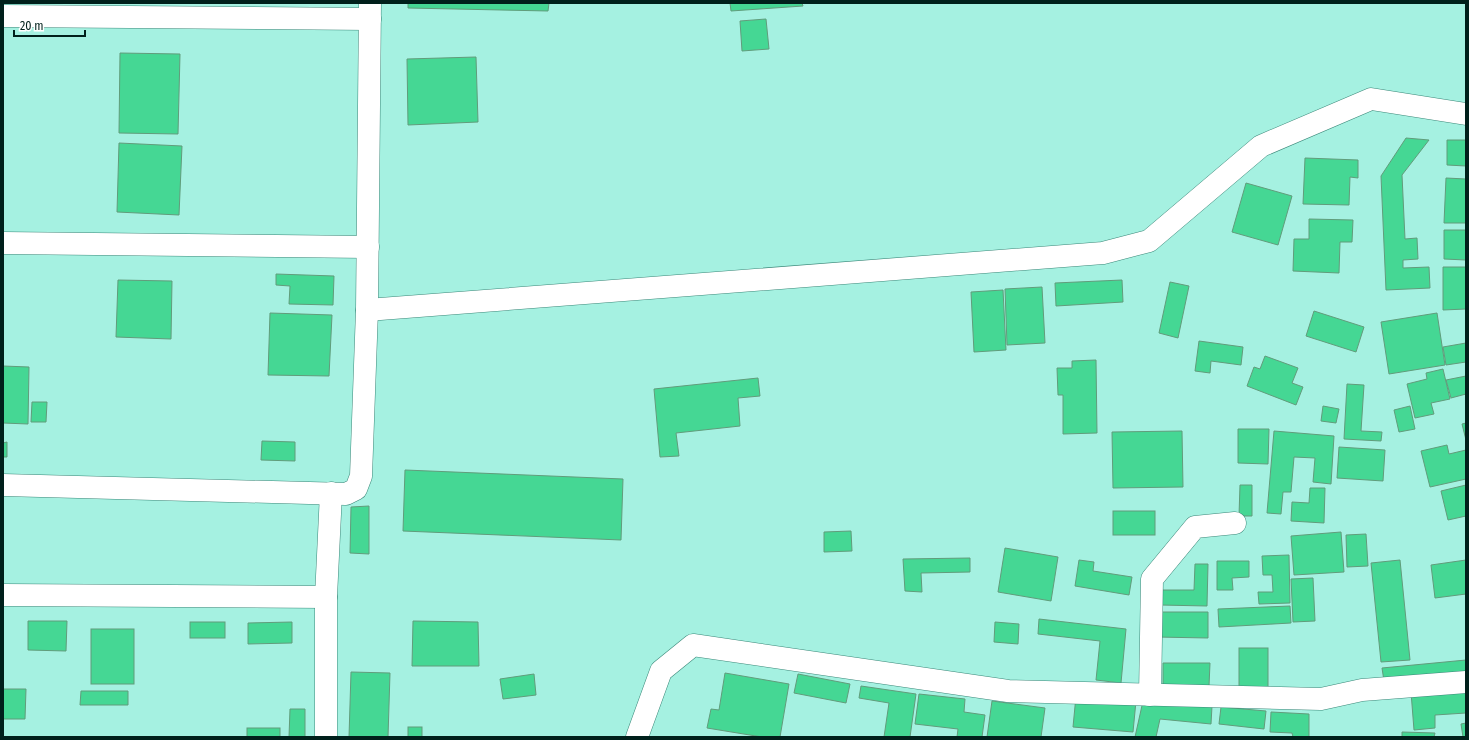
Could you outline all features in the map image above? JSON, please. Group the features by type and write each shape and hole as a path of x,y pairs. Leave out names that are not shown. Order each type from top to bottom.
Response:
{"street":[{"path":"3,16 370,11 367,310 361,476 356,489 346,494 3,485"},
{"path":"367,310 1103,253 1149,241 1261,146 1371,99 1466,114"},
{"path":"3,243 368,247"},
{"path":"326,737 326,597 331,493"},
{"path":"1150,695 1152,579 1195,527 1234,523"},
{"path":"3,595 326,597"},
{"path":"637,737 661,671 693,645 1008,691 1321,699 1362,690 1466,682"}],"building":[{"path":"408,3 549,3 548,11 408,8"},
{"path":"730,3 802,3 803,6 731,11"},
{"path":"766,19 769,49 742,51 740,21"},
{"path":"120,53 180,54 178,134 119,133"},
{"path":"476,57 478,122 408,125 407,59"},
{"path":"1406,138 1429,140 1402,175 1405,239 1417,238 1418,259 1403,260 1403,268 1429,267 1430,288 1386,290 1381,176"},
{"path":"1447,140 1466,140 1466,166 1447,165"},
{"path":"119,143 182,146 179,215 117,212"},
{"path":"1305,158 1358,160 1358,178 1350,177 1349,205 1303,204"},
{"path":"1446,178 1466,179 1466,223 1444,223"},
{"path":"1246,183 1292,196 1278,245 1232,232"},
{"path":"1309,219 1353,220 1352,242 1340,242 1339,273 1293,271 1294,239 1309,239"},
{"path":"1444,230 1466,230 1466,260 1444,259"},
{"path":"1443,267 1466,267 1466,309 1443,310"},
{"path":"276,274 334,276 333,305 289,304 290,286 276,285"},
{"path":"118,280 172,281 171,339 116,337"},
{"path":"1122,280 1123,302 1056,306 1055,283"},
{"path":"1170,282 1189,286 1178,338 1159,333"},
{"path":"1042,287 1045,343 1007,345 1005,289"},
{"path":"1003,290 1006,350 974,352 971,292"},
{"path":"1314,311 1364,327 1356,352 1306,336"},
{"path":"270,313 332,315 329,376 268,375"},
{"path":"1437,313 1445,365 1389,374 1381,322"},
{"path":"1199,341 1243,347 1241,365 1211,361 1210,373 1195,371"},
{"path":"1466,343 1466,362 1446,365 1443,347"},
{"path":"1265,356 1298,368 1292,383 1303,387 1296,405 1247,386 1254,367 1260,369"},
{"path":"1096,360 1097,433 1063,434 1063,395 1058,395 1057,368 1072,368 1072,361"},
{"path":"3,366 29,367 28,424 3,423"},
{"path":"1443,369 1450,399 1431,403 1434,414 1415,418 1407,384 1427,379 1426,373"},
{"path":"1466,376 1466,394 1451,398 1446,380"},
{"path":"758,378 760,396 738,398 740,426 676,433 679,456 660,457 654,389"},
{"path":"1347,384 1364,385 1361,431 1382,432 1381,441 1344,439"},
{"path":"32,402 47,402 46,422 31,422"},
{"path":"1323,406 1339,409 1336,423 1321,421"},
{"path":"1410,406 1415,429 1399,432 1394,410"},
{"path":"1466,423 1466,440 1462,424"},
{"path":"1238,429 1269,429 1268,464 1238,463"},
{"path":"1182,431 1183,487 1113,488 1112,432"},
{"path":"1274,431 1334,436 1331,484 1313,482 1315,458 1294,457 1291,492 1283,492 1281,514 1267,513"},
{"path":"262,441 295,442 295,461 261,460"},
{"path":"7,442 7,457 3,457 3,443"},
{"path":"1447,445 1449,454 1466,450 1466,479 1430,487 1421,451"},
{"path":"1339,447 1385,450 1383,481 1337,478"},
{"path":"405,470 623,479 621,540 403,531"},
{"path":"1240,485 1252,485 1252,516 1239,516"},
{"path":"1466,485 1466,516 1448,520 1441,491"},
{"path":"1310,488 1325,488 1324,523 1291,521 1292,502 1309,503"},
{"path":"369,506 369,554 350,553 351,507"},
{"path":"1113,511 1155,511 1155,535 1113,535"},
{"path":"851,531 852,551 824,552 824,532"},
{"path":"1341,532 1344,572 1294,575 1291,536"},
{"path":"1366,534 1368,566 1347,567 1346,535"},
{"path":"1005,548 1058,557 1051,601 998,592"},
{"path":"1289,555 1290,603 1259,604 1258,592 1273,592 1272,575 1263,575 1262,556"},
{"path":"970,558 970,572 921,573 922,592 905,591 903,559"},
{"path":"1079,560 1094,562 1093,571 1132,577 1129,595 1075,586"},
{"path":"1400,560 1410,660 1381,662 1371,563"},
{"path":"1466,560 1466,594 1435,598 1431,565"},
{"path":"1217,561 1249,561 1249,577 1232,578 1233,590 1217,590"},
{"path":"1195,564 1208,564 1207,606 1160,605 1160,590 1194,590"},
{"path":"1313,578 1315,621 1293,622 1291,579"},
{"path":"1290,606 1291,623 1219,627 1218,609"},
{"path":"1157,612 1208,612 1208,638 1156,637"},
{"path":"1039,619 1126,629 1121,683 1096,680 1100,641 1038,634"},
{"path":"28,621 67,621 66,651 28,650"},
{"path":"413,621 478,622 479,666 412,666"},
{"path":"190,622 225,622 225,638 190,638"},
{"path":"292,622 292,643 248,644 248,623"},
{"path":"995,622 1019,624 1018,644 994,642"},
{"path":"91,629 134,629 134,684 91,684"},
{"path":"1239,648 1268,648 1268,692 1239,692"},
{"path":"1466,660 1466,673 1384,681 1382,668"},
{"path":"1163,663 1210,663 1209,686 1163,685"},
{"path":"351,672 390,673 388,737 349,737"},
{"path":"725,673 789,684 780,737 762,737 707,728 711,709 719,710"},
{"path":"534,674 536,695 503,699 500,679"},
{"path":"798,674 850,684 846,703 794,693"},
{"path":"861,686 916,694 910,737 884,737 889,703 859,698"},
{"path":"1466,688 1466,713 1435,715 1435,728 1414,730 1411,692"},
{"path":"3,689 26,689 25,719 3,719"},
{"path":"81,691 128,691 128,705 80,705"},
{"path":"919,694 965,699 964,712 985,715 982,737 957,737 958,729 915,724"},
{"path":"1076,696 1136,701 1133,732 1073,727"},
{"path":"992,701 1045,708 1041,737 987,737"},
{"path":"1143,701 1212,706 1211,724 1160,719 1156,737 1135,737"},
{"path":"1221,707 1266,711 1264,729 1219,724"},
{"path":"290,709 305,709 305,737 289,737"},
{"path":"1271,712 1309,714 1309,737 1293,737 1292,733 1270,732"},
{"path":"1466,723 1466,737 1463,737 1461,724"},
{"path":"408,727 422,727 422,737 408,737"},
{"path":"247,728 280,728 280,737 247,737"},
{"path":"1402,732 1435,733 1434,737 1402,737"}]}
